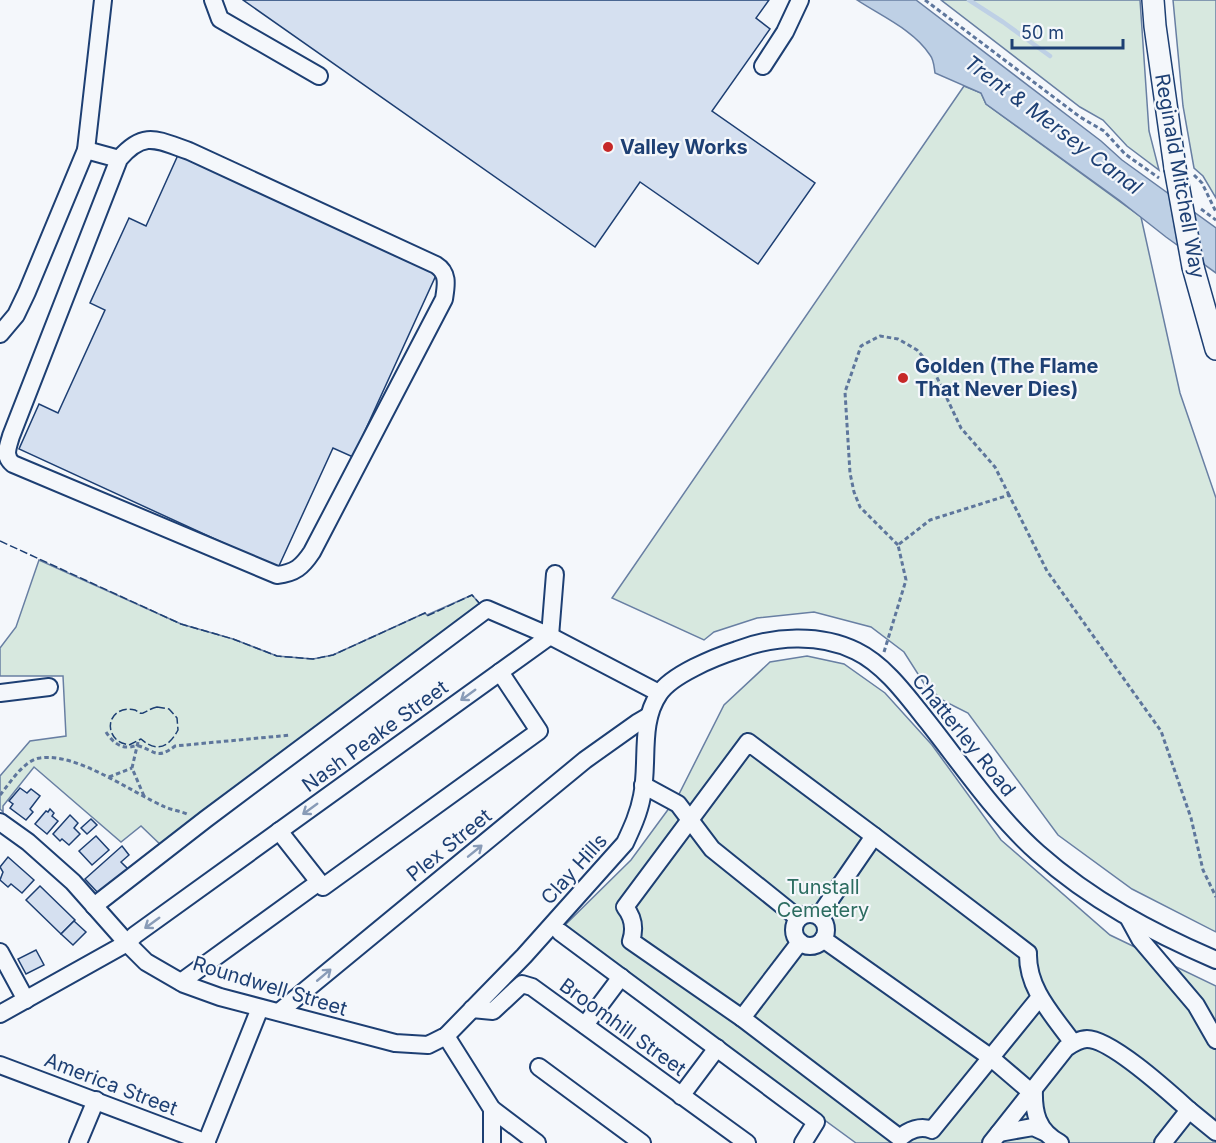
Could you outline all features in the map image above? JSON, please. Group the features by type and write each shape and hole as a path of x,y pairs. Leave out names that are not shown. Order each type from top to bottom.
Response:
{"main road":[{"name":"Reginald Mitchell Way","path":"1154,0 1170,170 1193,267 1216,349"}],"street":[{"path":"0,334 16,315 27,292 86,150 103,0"},
{"path":"213,0 220,19 319,76"},
{"path":"764,66 785,32 800,0"},
{"path":"157,140 189,151 436,265 442,269 445,276 444,300 312,552 302,567 291,574 277,575 8,460 6,453 11,436 119,159 131,146 141,141 157,140"},
{"path":"86,150 119,159"},
{"path":"550,636 555,574"},
{"path":"94,906 206,819 487,609 550,636 659,693"},
{"name":"Nash Peake Street","path":"127,944 135,935 550,636"},
{"name":"Chatterley Road","path":"659,693 682,674 708,660 759,642 804,639 832,642 857,651 875,663 905,693 994,805 1035,851 1072,882 1128,918 1216,960"},
{"path":"279,831 323,887 538,731 500,672"},
{"path":"0,693 49,687"},
{"name":"Clay Hills","path":"446,1036 524,956 625,843 635,822 644,785 649,716 659,693"},
{"name":"Plex Street","path":"279,1012 585,760 649,716"},
{"path":"1040,996 932,1130 920,1128 905,1133 900,1138 742,1018 631,941 633,924 630,913 625,907 748,742 1028,953 1028,968 1040,996 1073,1042"},
{"path":"644,785 678,804 712,849 798,918"},
{"name":"Roundwell Street","path":"0,822 28,842 73,882 127,944 146,962 181,982 220,997 395,1043 428,1045 446,1036"},
{"path":"819,916 874,836"},
{"path":"181,982 319,882"},
{"path":"808,913 819,916 823,919 826,929 823,939 813,946 807,946 800,942 794,934 798,918 808,913"},
{"path":"1128,918 1140,939 1196,1005 1216,1040"},
{"path":"560,932 816,1122 803,1143"},
{"path":"823,939 1033,1090 1038,1125 1051,1139"},
{"path":"742,1018 800,942"},
{"path":"0,1014 127,944"},
{"path":"0,952 26,1000"},
{"path":"585,1025 621,977"},
{"name":"Broomhill Street","path":"472,1009 493,1011 522,984 532,987 747,1143"},
{"path":"206,1143 260,1008"},
{"path":"446,1036 492,1109 537,1143"},
{"path":"995,1138 1066,1048 1073,1042 1086,1039 1097,1041 1147,1072 1216,1131"},
{"path":"681,1096 717,1048"},
{"name":"America Street","path":"0,1065 96,1100 182,1139 206,1143"},
{"path":"539,1067 642,1143"},
{"path":"78,1143 96,1100"},
{"path":"492,1109 492,1143"},
{"path":"1163,1143 1189,1110"},
{"path":"995,1138 1012,1129 1033,1127 1051,1139"}],"path":[{"path":"925,0 1080,117 1104,131 1125,154 1170,170 1188,169 1202,183 1216,212"},
{"path":"1198,207 1216,220"},
{"path":"875,663 886,649 906,580 898,545 860,507 854,492 850,473 845,392 861,346 880,336 898,339 917,350 932,367 961,428 995,467 1047,571 1161,731 1191,818 1203,870 1216,897"},
{"path":"898,545 930,520 1009,495"},
{"path":"106,732 116,744 123,747 138,744 155,754 175,746 322,732"},
{"path":"138,744 132,768 144,796"},
{"path":"0,795 26,764 39,758 83,765 166,807 206,819"},
{"path":"108,778 132,768"}],"green space":[{"path":"941,0 1140,0 1149,131 1159,170 1127,146 1103,120 1080,107"},
{"path":"1173,0 1216,0 1216,198 1203,176 1194,168 1183,106"},
{"path":"964,86 981,93 986,104 1141,217 1180,393 1216,498 1216,932 1132,889 1058,835 968,713 944,701 925,685 904,652 871,627 814,612 757,618 714,632 704,640 612,598"},
{"path":"39,560 181,624 233,639 277,656 313,659 333,655 425,613 427,615 472,595 480,604 164,848 141,826 121,842 34,767 3,806 3,812 0,809 0,776 30,741 66,736 63,676 0,676 0,648 16,627"},
{"name":"Tunstall Cemetery","path":"807,656 844,664 885,693 932,745 1001,840 1110,935 1216,986 1216,1143 856,1143 562,928 631,860 678,796 724,705 770,662"}],"water":[{"name":"Trent & Mersey Canal","path":"857,0 916,0 1101,141 1122,160 1216,228 1216,273 986,104 981,93 935,73 931,57 915,38"}],"building":[{"name":"Valley Works","path":"243,0 769,0 756,18 770,29 712,111 815,183 758,264 640,182 595,247"},
{"path":"178,155 437,273 353,457 333,448 278,568 19,449 39,404 58,413 105,310 90,303 129,218 146,226"},
{"path":"20,788 27,793 31,789 40,796 30,809 33,812 26,820 10,808 13,804 9,801"},
{"path":"50,809 54,813 52,816 58,821 47,834 35,824"},
{"path":"70,815 78,823 74,828 80,834 69,845 62,839 60,841 53,834"},
{"path":"91,819 97,825 87,834 81,828"},
{"path":"96,836 109,850 92,865 79,851"},
{"path":"122,846 129,855 121,862 129,870 99,894 85,879"},
{"path":"8,857 34,880 22,893 11,884 8,887 0,880 3,872 0,867"},
{"path":"40,886 75,920 61,934 26,900"},
{"path":"74,921 86,932 73,945 61,934"},
{"path":"36,950 44,965 26,974 18,959"}],"waterway":[{"path":"969,0 1050,56"}],"fence":[{"path":"0,541 181,624 233,639 277,656 313,659 333,655 425,613 427,616 472,595 480,604"},
{"path":"157,707 169,709 177,718 178,730 167,744 157,747 141,739 129,745 114,737 110,726 116,713 125,709 142,713 157,707"}],"place":[{"name":"Valley Works","path":"608,147"},
{"name":"Golden (The Flame That Never Dies)","path":"903,378"}]}
